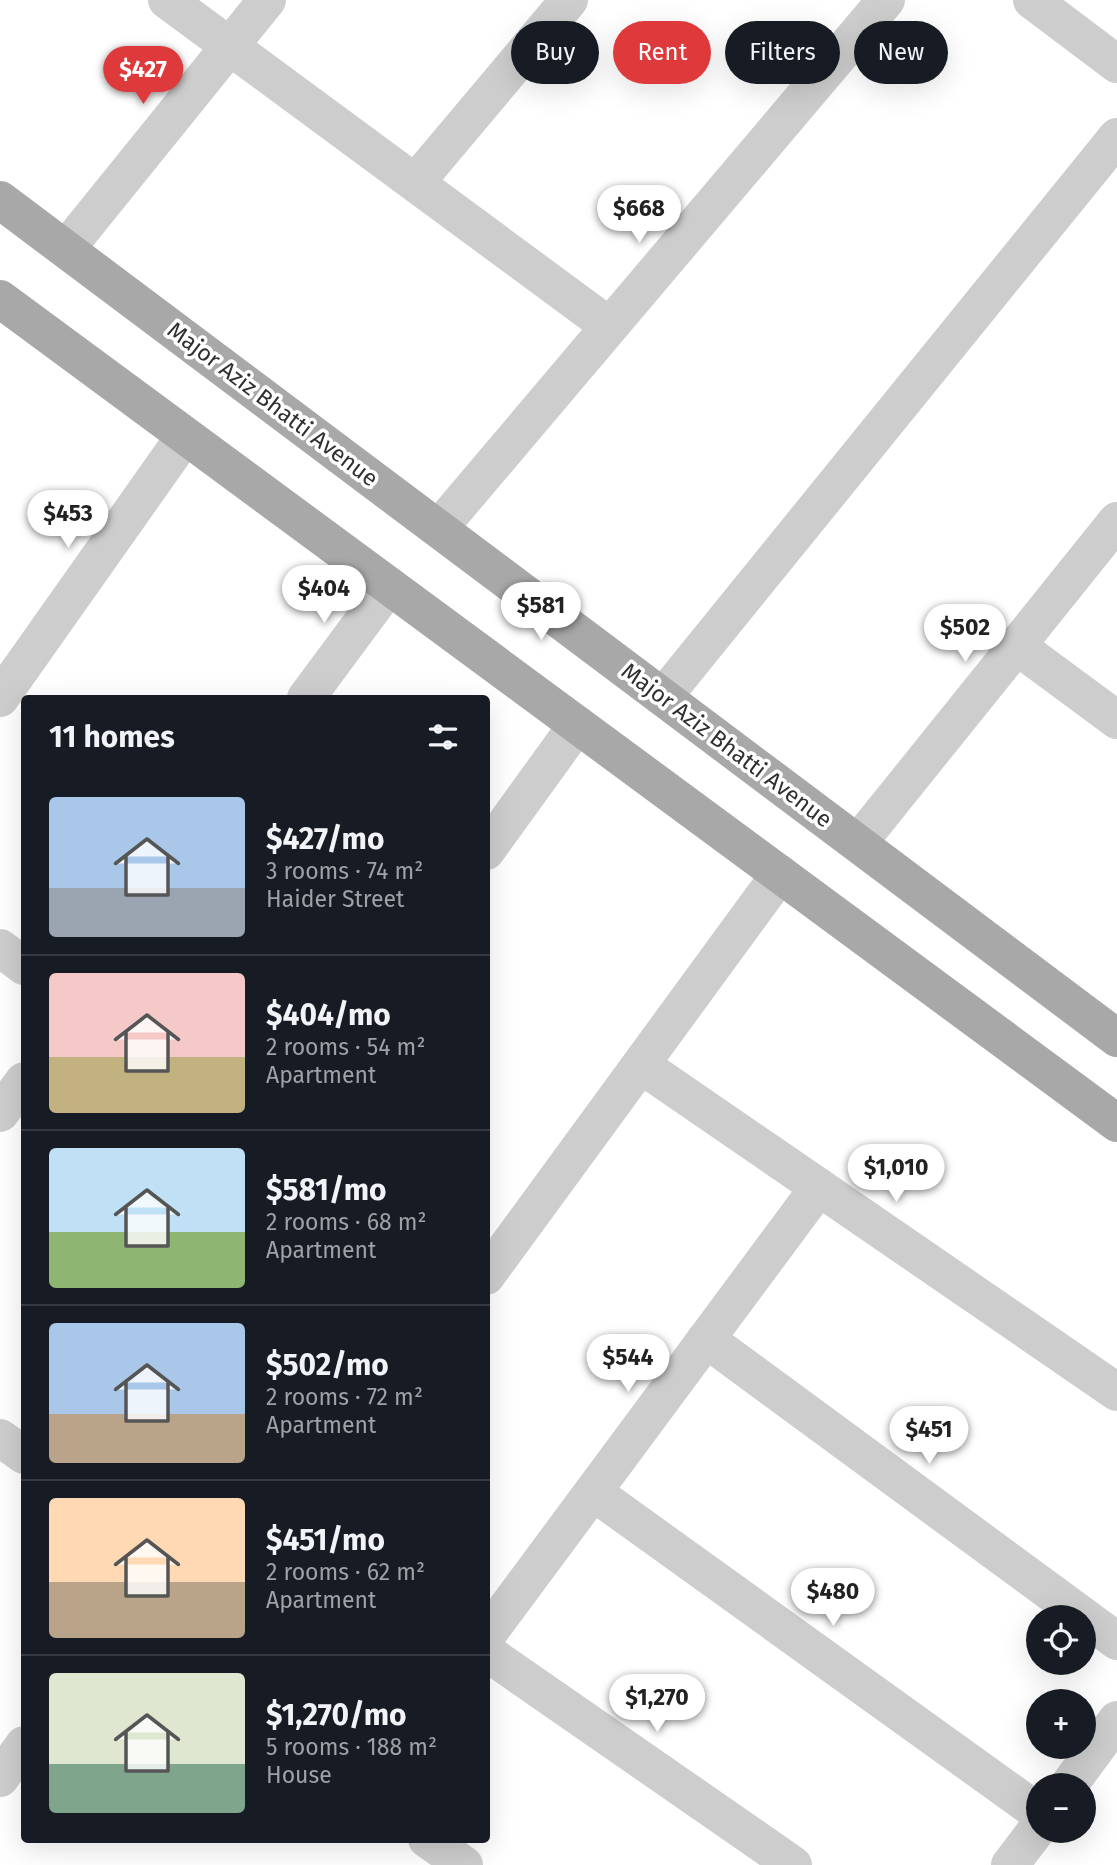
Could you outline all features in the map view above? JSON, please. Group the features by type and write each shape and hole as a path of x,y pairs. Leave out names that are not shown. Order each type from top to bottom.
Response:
{"main road":[{"name":"Major Aziz Bhatti Avenue","path":"0,200 1117,1038"},
{"path":"5,313 185,436 1117,1123"}],"street":[{"path":"167,0 609,326"},
{"path":"66,249 267,0"},
{"path":"416,182 569,0"},
{"path":"439,528 886,0"},
{"path":"1031,0 1117,64"},
{"path":"663,697 1117,137"},
{"path":"0,698 185,436"},
{"path":"858,844 1117,521"},
{"path":"308,695 389,586"},
{"path":"1017,646 1117,720"},
{"path":"490,845 577,725"},
{"path":"490,1271 780,874"},
{"path":"0,948 21,964"},
{"path":"641,1065 1117,1392"},
{"path":"0,1113 21,1085"},
{"path":"490,1631 819,1187"},
{"path":"706,1339 1117,1641"},
{"path":"0,1438 21,1453"},
{"path":"593,1492 1026,1803"},
{"path":"490,1654 793,1865"},
{"path":"1078,1773 1117,1720"},
{"path":"433,1843 464,1865"},
{"path":"1010,1865 1027,1843"}]}
